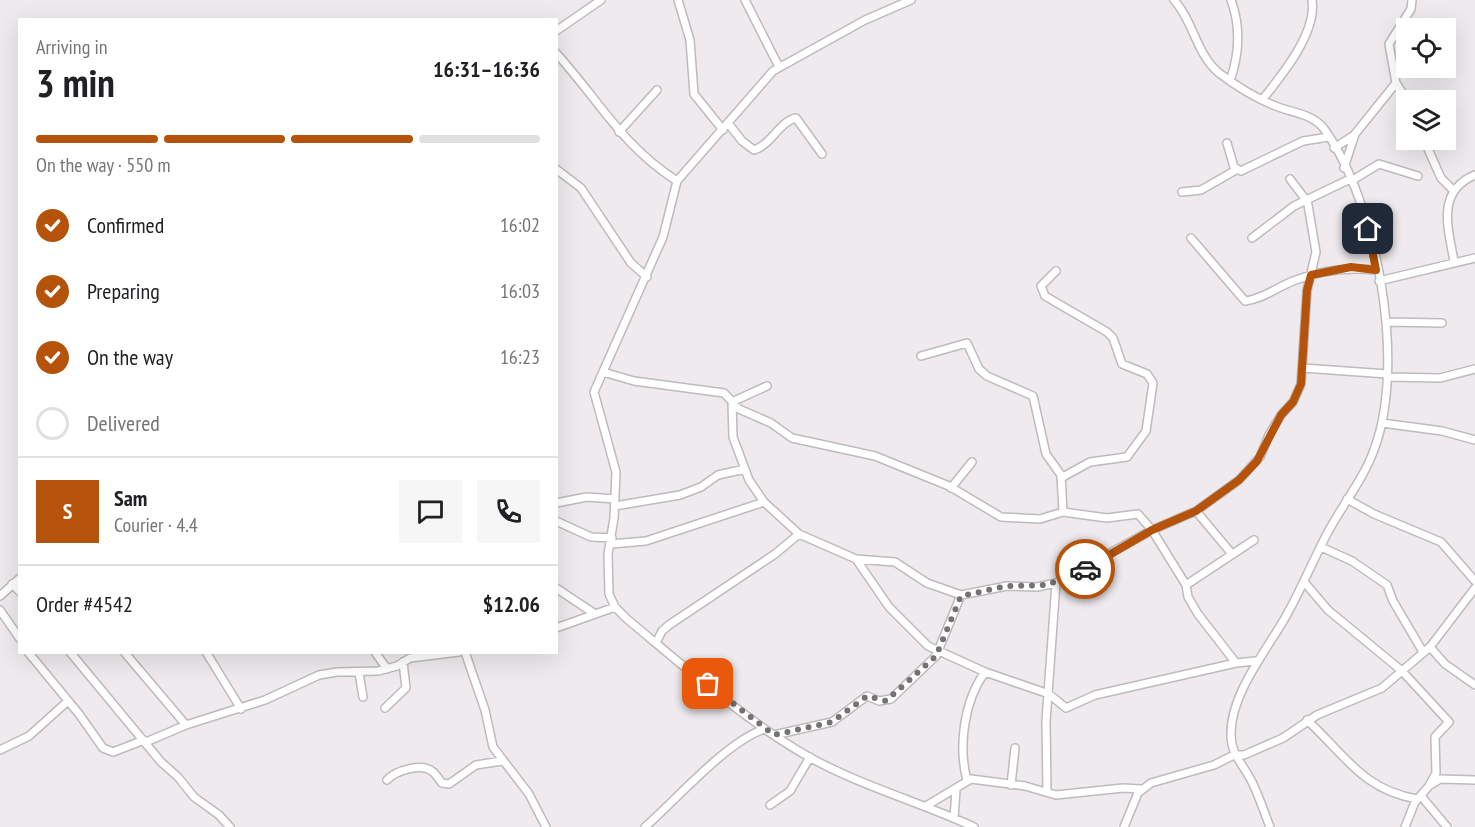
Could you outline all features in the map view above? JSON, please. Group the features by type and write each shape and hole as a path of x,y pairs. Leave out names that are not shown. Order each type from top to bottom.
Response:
{"street":[{"path":"558,30 601,0"},
{"path":"678,0 688,32 694,94 705,112 723,130"},
{"path":"745,0 779,67"},
{"path":"910,0 865,20 779,67 759,84 723,130 677,181 663,237 594,392 616,472 615,503 608,554 609,594 615,608 764,729 810,757 856,779 974,827"},
{"path":"1174,0 1188,20 1203,55 1210,64 1230,81 1262,100 1319,123 1329,137 1350,180 1368,229 1389,346 1382,423 1374,450 1321,547 1305,583 1275,635 1255,662 1232,719 1234,755 1252,780 1270,827"},
{"path":"1230,81 1236,63 1238,42 1231,0"},
{"path":"1262,100 1295,55 1311,22 1312,0"},
{"path":"1400,90 1396,84 1389,44 1411,9 1412,0"},
{"path":"558,55 619,132 640,154 677,181"},
{"path":"1334,148 1355,134 1396,84"},
{"path":"619,132 657,90"},
{"path":"728,123 742,141 754,150 768,142 790,120 796,118 822,154"},
{"path":"1344,168 1355,134"},
{"path":"1182,192 1201,190 1236,170 1241,171 1256,165 1303,141 1329,137"},
{"path":"1227,143 1229,156 1236,170"},
{"path":"1428,150 1441,178 1454,191"},
{"path":"1252,238 1306,200 1379,164 1418,176"},
{"path":"558,171 581,188 631,263 647,277"},
{"path":"1454,261 1446,211 1454,191 1475,175"},
{"path":"732,402 733,437 755,491 799,534 856,559 895,562 927,583 961,596 1007,586 1037,586 1056,583 1152,530 1196,511 1239,480 1257,461 1281,415 1299,392 1303,368 1307,290 1316,252 1306,200 1290,179"},
{"path":"1191,238 1238,297 1245,301 1255,300 1311,275 1351,267 1376,270"},
{"path":"1379,281 1454,261 1475,258"},
{"path":"1056,272 1041,286 1045,296 1107,332 1113,338 1122,364 1147,374 1154,383 1146,431 1127,457 1090,462 1061,478"},
{"path":"1386,322 1442,323"},
{"path":"921,356 967,343 979,369 987,376 999,383 1029,393 1035,400 1048,460 1061,478 1063,512"},
{"path":"1303,368 1440,378 1475,369"},
{"path":"603,372 634,381 724,393 745,413 763,419 799,441 835,446 875,456 951,488 1000,517 1040,519 1063,512 1107,518 1138,514 1152,530 1186,585 1188,597 1198,614 1236,663"},
{"path":"732,402 767,386"},
{"path":"1382,423 1442,431 1475,440"},
{"path":"951,488 972,462"},
{"path":"558,503 587,497 615,503 680,495 701,487 718,476 745,469"},
{"path":"1347,499 1374,514 1441,542 1475,581"},
{"path":"558,522 591,537 611,541 646,541 764,502"},
{"path":"1196,511 1232,554"},
{"path":"656,643 662,631 669,625 775,554 799,534"},
{"path":"1186,585 1254,540"},
{"path":"1321,547 1352,561 1387,585 1391,598 1423,652"},
{"path":"856,559 889,607 928,646 985,672 1049,694 1066,708"},
{"path":"0,596 18,580"},
{"path":"1047,792 1047,714 1056,583"},
{"path":"1305,583 1328,610 1402,671 1449,723 1434,738 1437,766 1429,786"},
{"path":"12,584 18,590"},
{"path":"1124,827 1132,804 1142,789 1151,783 1206,767 1234,755 1244,755 1275,742 1307,720 1382,688 1430,647 1475,588"},
{"path":"558,589 595,614"},
{"path":"774,735 832,722 867,696 879,701 891,699 938,651 961,596"},
{"path":"558,627 615,608"},
{"path":"0,610 18,636"},
{"path":"1430,647 1444,664 1475,685"},
{"path":"30,654 106,750 112,752 186,725 241,709 319,675 387,669 410,658 428,654"},
{"path":"72,654 194,797 219,815 230,827"},
{"path":"126,654 186,725"},
{"path":"207,654 241,709"},
{"path":"376,654 387,669"},
{"path":"466,654 485,710 490,738 502,761 529,794 546,827"},
{"path":"385,708 406,688 403,662"},
{"path":"1047,714 1056,708 1066,708 1095,695 1236,663 1255,662"},
{"path":"359,672 363,697"},
{"path":"967,780 963,755 968,709 977,684 985,672"},
{"path":"0,750 29,736 68,701"},
{"path":"1307,720 1349,764 1369,781 1389,793 1419,797 1447,827"},
{"path":"645,827 698,777 744,740 764,729"},
{"path":"1011,785 1016,748"},
{"path":"770,805 790,790 810,757"},
{"path":"387,780 396,773 422,768 434,772 442,783 449,784 476,765 502,761"},
{"path":"1405,827 1419,797 1429,786 1440,779 1475,780"},
{"path":"926,806 956,790 967,780 987,780 1063,795 1111,789 1142,789"},
{"path":"951,827 955,818 956,790"}],"way so far":[{"path":"708,684 774,735 821,726 832,722 862,698 871,696 879,701 886,701 909,683 936,656 961,596 1007,586 1047,585 1085,569"}],"route":[{"path":"1085,569 1152,530 1196,511 1239,480 1257,461 1281,415 1299,392 1303,368 1307,290 1311,275 1351,267 1376,270 1368,229"}]}
